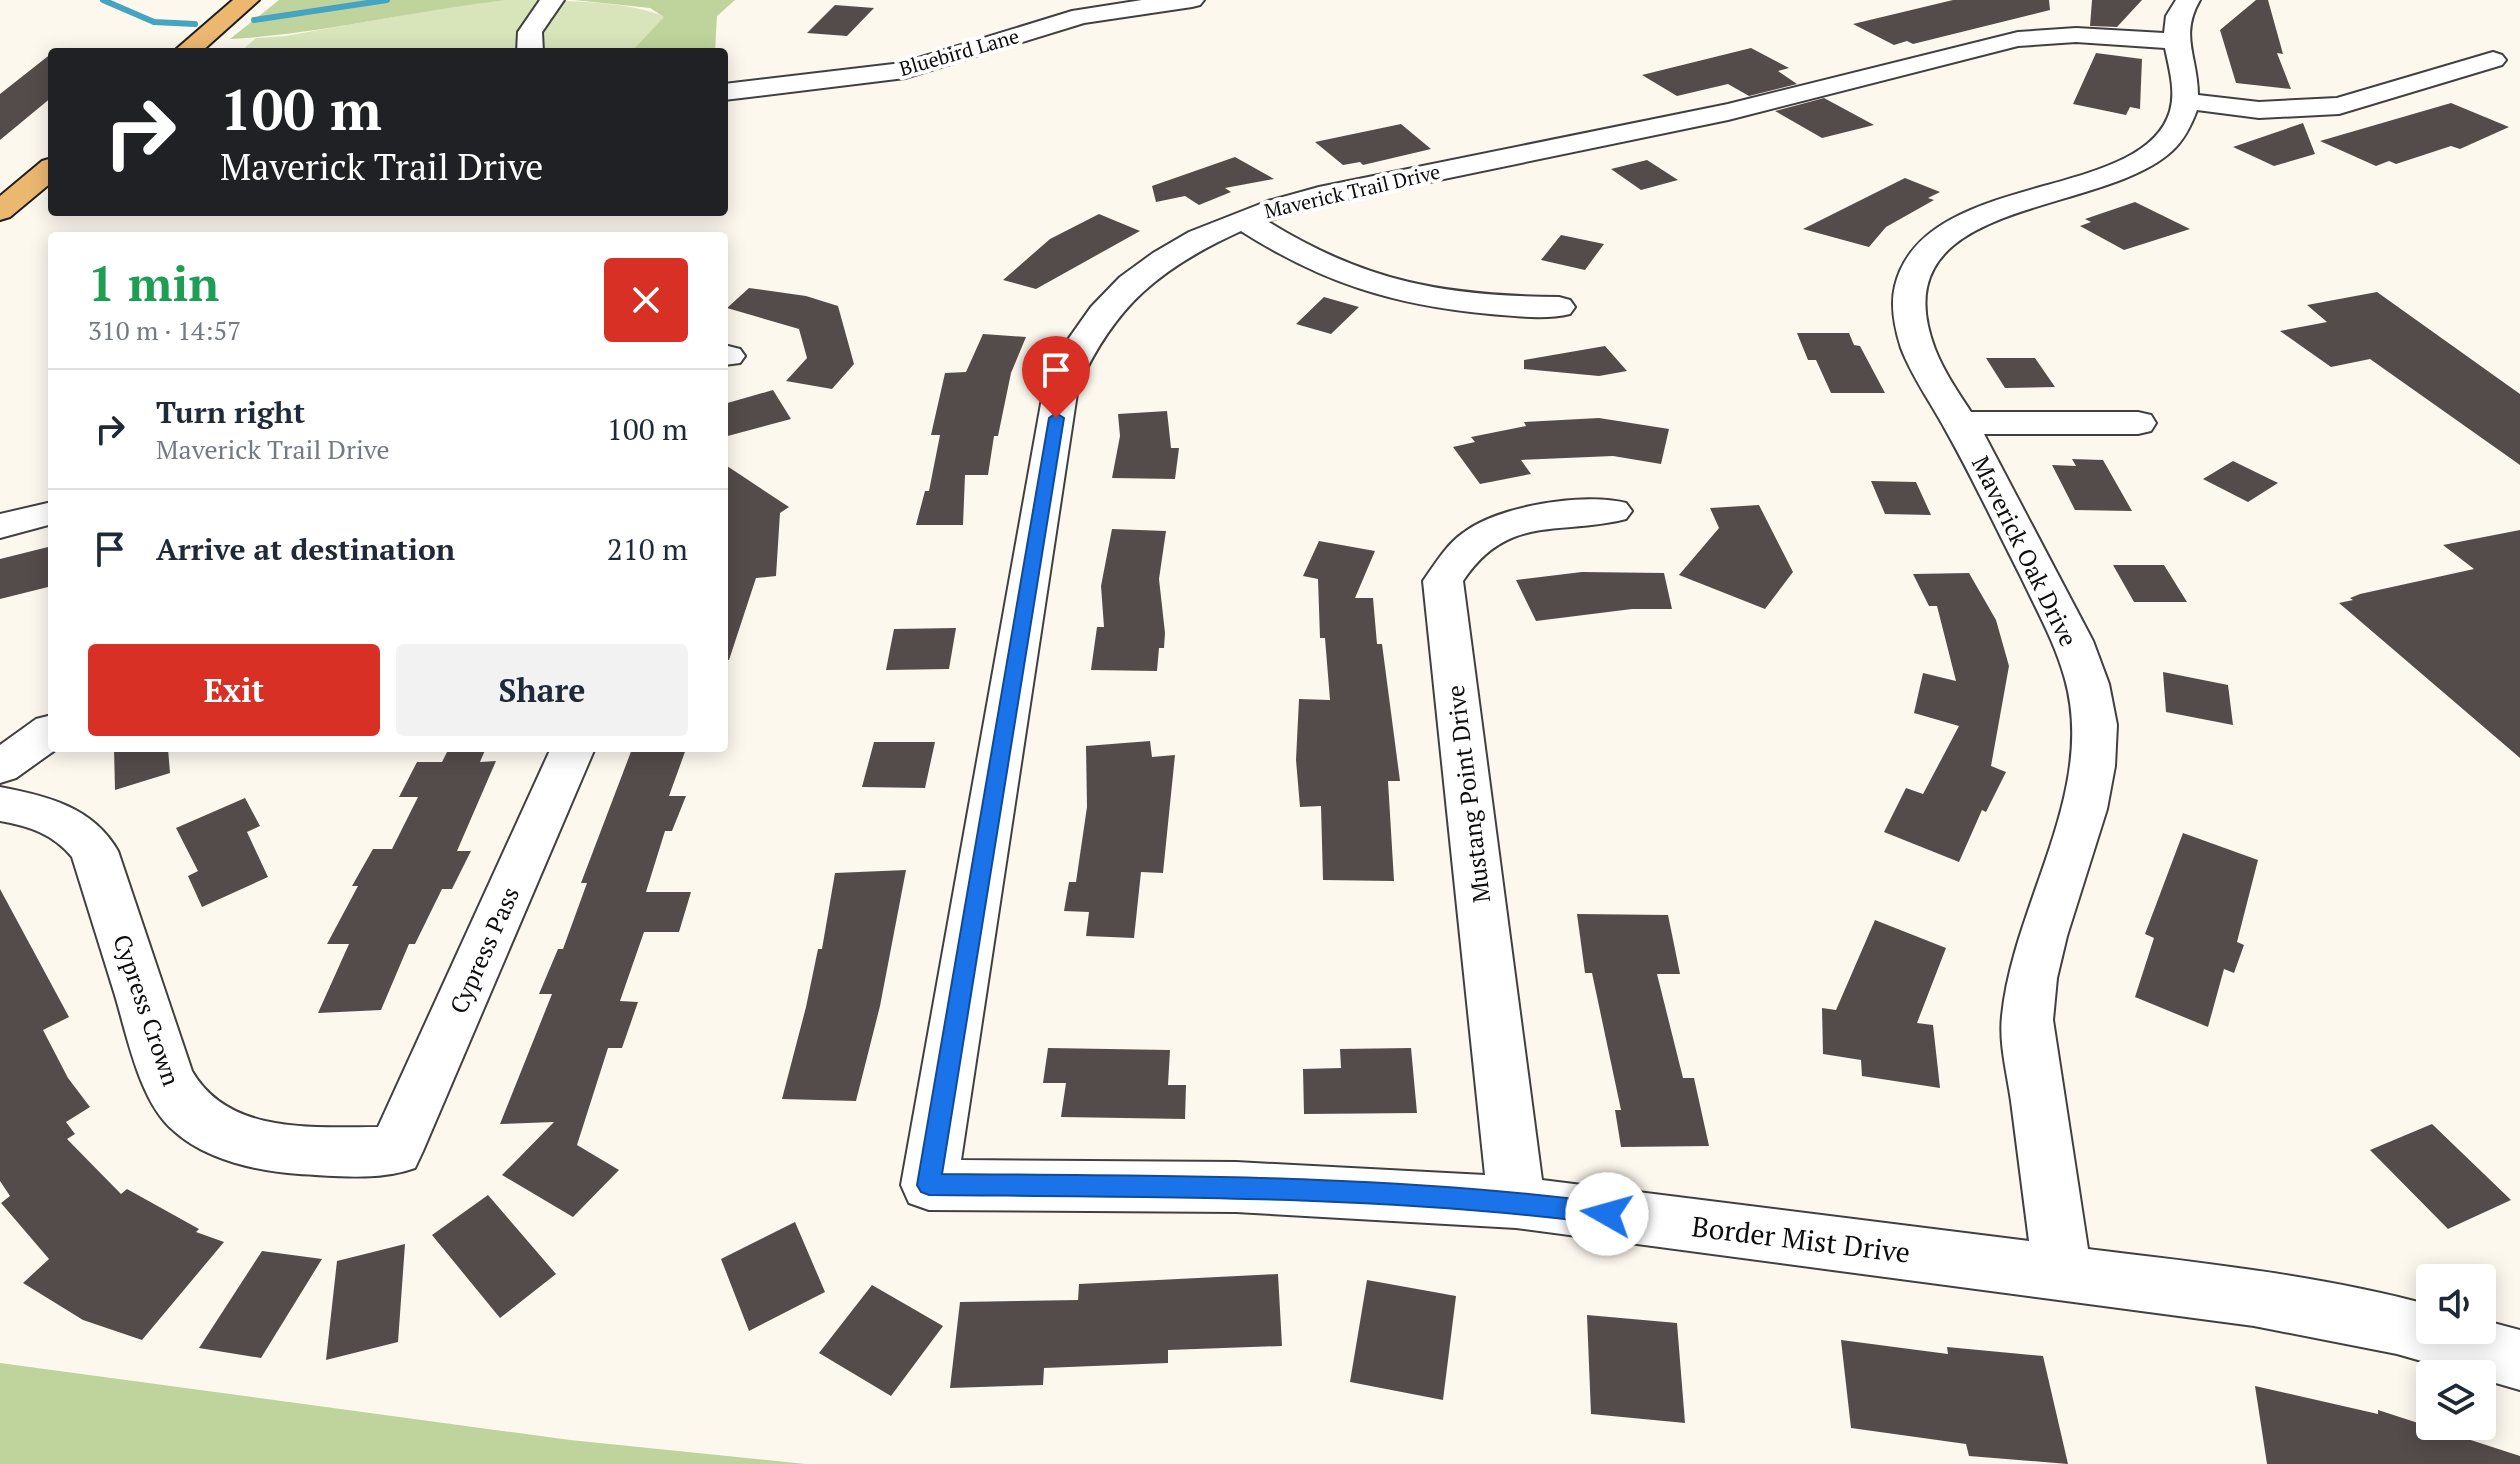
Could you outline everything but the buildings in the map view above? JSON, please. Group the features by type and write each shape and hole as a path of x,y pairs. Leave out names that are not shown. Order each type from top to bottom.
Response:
{"main road":[{"path":"191,48 247,0"},
{"path":"0,211 48,170"}],"street":[{"path":"530,48 537,19 552,0"},
{"name":"Bluebird Lane","path":"728,92 905,70 1081,16 1192,0"},
{"path":"2188,0 2177,20 2176,41 2185,73 2186,101 2259,110 2339,106 2493,60"},
{"name":"Maverick Trail Drive","path":"929,1185 1061,387 1083,336 1127,287 1183,247 1242,219 1319,196 1728,112 2018,39 2076,35 2176,41"},
{"name":"Maverick Oak Drive","path":"2062,1273 2027,1021 2036,961 2067,855 2088,800 2096,731 2089,685 2065,626 1960,423 1920,353 1912,330 1909,304 1912,279 1926,254 1960,226 1996,209 2108,175 2138,162 2163,145 2176,129 2186,101"},
{"path":"1242,219 1329,268 1361,279 1445,298 1505,306 1559,307"},
{"path":"1960,423 2138,423"},
{"name":"Mustang Point Drive","path":"1516,1202 1443,581 1456,556 1502,524 1527,517 1613,511"},
{"path":"0,526 48,514"},
{"path":"0,767 48,732"},
{"name":"Cypress Pass","path":"395,1151 571,752"},
{"name":"Cypress Crown","path":"0,804 54,816 84,837 94,851 166,1075 176,1095 194,1116 240,1138 304,1151 395,1151"},
{"name":"Border Mist Drive","path":"929,1185 1236,1187 1516,1202 2254,1298 2397,1325 2520,1360"}],"green space":[{"path":"279,0 507,0 299,32 230,39"},
{"path":"507,0 566,1 631,7 665,17 635,48 245,48 256,38 285,36 461,5"},
{"path":"574,0 735,0 717,16 715,48 635,48 664,17 650,8"},
{"path":"0,1363 570,1440 806,1464 0,1464"}],"waterway":[{"path":"103,0 154,22 195,24"},
{"path":"254,20 387,0"}],"route":[{"path":"1056,418 929,1185 1236,1187 1516,1202 1607,1214"}]}
